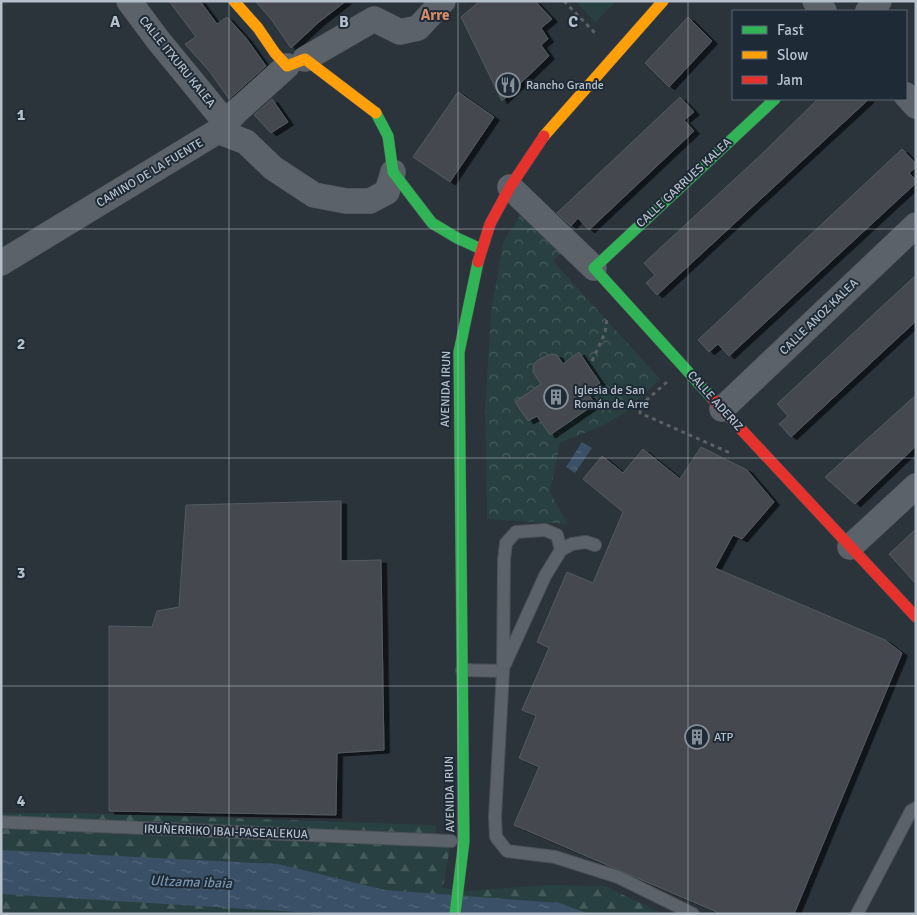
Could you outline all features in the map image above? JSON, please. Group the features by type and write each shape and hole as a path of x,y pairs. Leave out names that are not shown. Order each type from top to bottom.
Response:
{"street":[{"name":"CALLE ITXURU KALEA","path":"129,1 222,127"},
{"path":"222,127 246,142 273,168 314,195 346,201 370,201 387,192 393,172 388,136 375,112 296,63 275,53 258,28 234,1"},
{"path":"378,10 400,32 418,28 443,1"},
{"name":"AVENIDA IRUN","path":"455,914 464,841 459,352 481,249 490,224 510,187 541,140 663,1"},
{"path":"869,10 879,1"},
{"name":"CAMINO DE LA FUENTE","path":"1,263 222,127 237,111 296,63 378,10"},
{"path":"907,96 916,106"},
{"name":"CALLE GARRUES KALEA","path":"594,268 774,100"},
{"path":"393,172 432,223 481,249"},
{"name":"CALLE ADERIZ","path":"510,187 594,268 722,409 916,617"},
{"name":"CALLE ANOZ KALEA","path":"722,409 916,224"},
{"path":"850,547 916,486"}],"lane":[{"path":"561,550 557,535 545,530 516,532 506,543 504,560 503,671 495,817 496,838 507,851 555,857 618,877 692,914"},
{"path":"503,671 546,576 561,550 572,544 586,542 595,545"},
{"path":"462,670 503,671"},
{"path":"857,914 911,811 916,808"},
{"name":"IRUÑERRIKO IBAI-PASEALEKUA","path":"1,822 451,841"}],"path":[{"path":"564,1 595,33"},
{"path":"592,361 605,333 608,310"},
{"path":"672,379 640,405 640,413 730,453"}],"green space":[{"path":"575,1 617,1 595,22"},
{"path":"533,195 573,240 553,261 660,379 624,413 602,426 560,443 550,492 568,524 487,519 485,408 491,313 503,243","holes":["580,353 600,383 587,392 550,435 537,416 528,421 515,402 541,384 533,372 538,361 548,355 557,355 563,364"]},
{"path":"1,813 78,813 436,825 435,842 451,841 443,888 467,891 547,885 605,886 663,914 1,914"}],"water":[{"path":"582,442 592,448 575,473 566,467"},
{"name":"Ultzama ibaia","path":"1,850 278,864 385,890 560,903 589,914 331,914 1,894"}],"building":[{"path":"169,1 200,1 217,24 227,17 246,38 266,66 229,99 210,72 185,44 196,37"},
{"path":"255,1 346,1 319,22 291,48 271,19"},
{"path":"480,1 535,1 552,19 541,28 548,39 541,45 549,56 502,101 461,17"},
{"path":"688,17 712,41 669,87 645,63"},
{"path":"458,92 494,117 450,182 413,157"},
{"path":"680,97 694,112 684,120 694,131 589,230 578,218 571,226 557,213"},
{"path":"272,99 288,122 271,133 254,115"},
{"path":"817,100 868,100 657,295 646,283 655,275 644,263 764,152"},
{"path":"902,149 916,164 916,167 909,173 916,180 916,183 729,356 718,344 709,352 698,340"},
{"path":"916,275 916,321 791,437 779,424 788,416 777,404"},
{"name":"Iglesia de San Román de Arre","path":"579,352 600,383 587,392 595,404 550,435 537,416 528,421 515,402 541,384 533,372 534,364 538,360 551,354 557,355 563,364"},
{"path":"916,395 916,446 855,504 825,477"},
{"name":"ATP","path":"701,447 747,470 774,502 742,539 733,535 715,568 885,640 902,653 794,914 721,914 514,825 539,767 519,758 536,716 522,710 549,648 537,642 567,572 593,583 623,512 583,479 602,456 623,473 643,449 680,479"},
{"path":"341,501 341,561 381,560 384,750 337,753 336,815 109,811 109,626 152,627 157,611 179,607 186,505"},
{"path":"916,529 916,584 889,554"}],"traffic: fast":[{"path":"712,398 594,268 774,100"},
{"path":"376,113 388,136 393,172 432,223 457,238 481,249"},
{"path":"455,914 464,841 459,352 478,262"}],"traffic: slow":[{"path":"234,1 258,28 275,53 287,66 305,59 376,113"},
{"path":"544,136 663,1"}],"traffic: jam":[{"path":"478,262 490,224 510,187 544,136"},
{"path":"712,398 916,617"}],"place":[{"name":"Rancho Grande","path":"508,85"},
{"name":"Iglesia de San Román de Arre","path":"556,397"},
{"name":"ATP","path":"697,737"}],"district":[{"name":"Arre","path":"435,15"}]}
